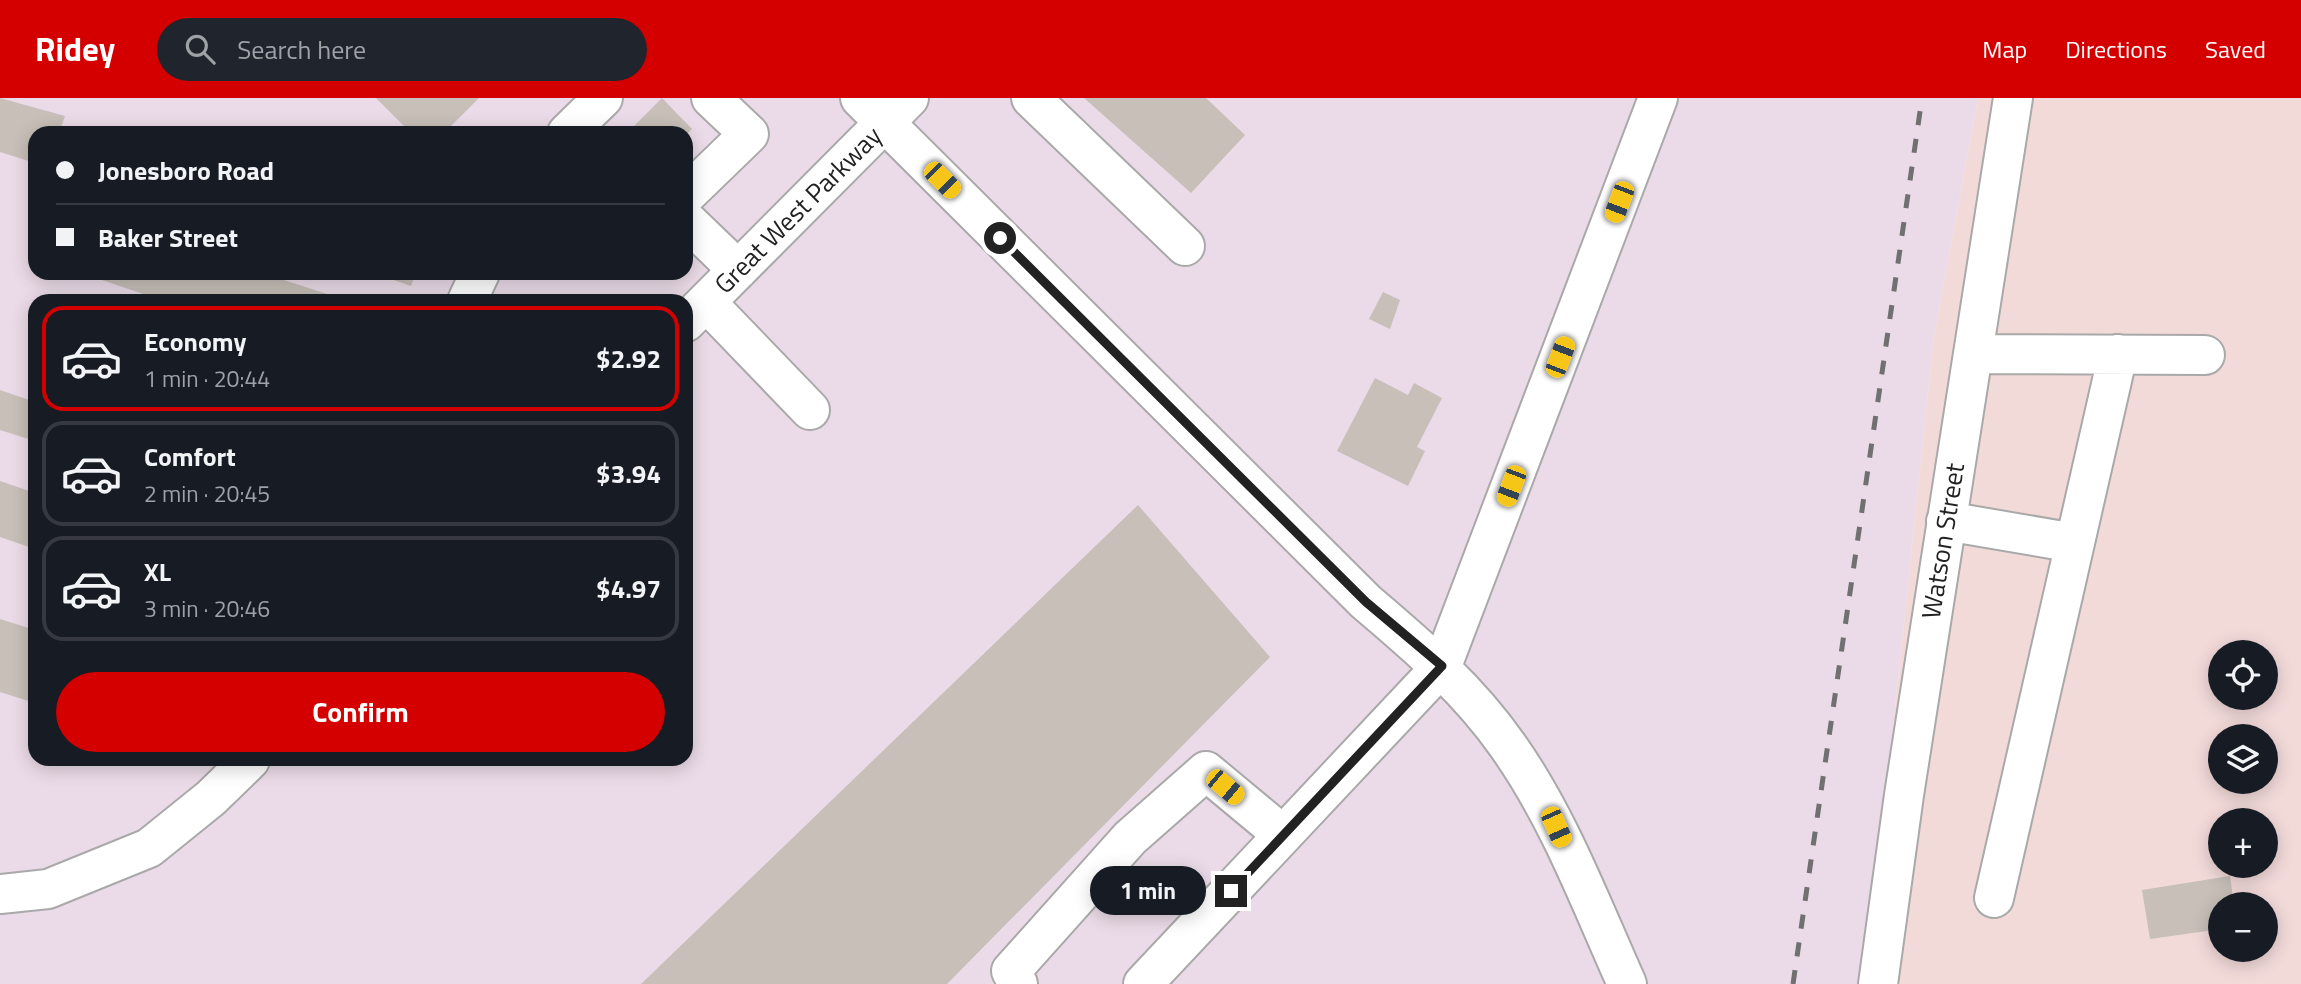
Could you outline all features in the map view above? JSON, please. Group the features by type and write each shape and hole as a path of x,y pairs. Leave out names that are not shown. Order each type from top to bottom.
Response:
{"street":[{"path":"574,126 603,98"},
{"path":"693,188 749,134 711,98"},
{"path":"1031,98 1185,246"},
{"path":"1143,984 1442,666 1658,98"},
{"name":"Watson Street","path":"1878,984 1946,522 2013,98"},
{"path":"885,106 1366,602 1442,666 1508,745 1550,816 1627,984"},
{"name":"Great West Parkway","path":"696,312 738,270 885,106"},
{"path":"693,227 738,270"},
{"path":"696,312 810,410"},
{"path":"1973,354 2206,355"},
{"path":"1993,898 2118,354"},
{"path":"1946,522 2075,543"},
{"path":"0,894 48,889 149,848 211,798 244,766"},
{"path":"1009,980 1130,838 1206,771 1283,835"}],"shaded area":[{"path":"0,98 1978,98 1934,336 1866,984 0,984"},
{"path":"1978,98 2301,98 2301,984 1866,984 1934,336"}],"building":[{"path":"0,98 65,116 61,126 28,126 28,161 0,152"},
{"path":"376,98 479,98 451,126 404,126"},
{"path":"662,98 689,126 634,126"},
{"path":"1084,98 1206,98 1245,135 1191,193"},
{"path":"102,280 284,280 327,294 143,294"},
{"path":"393,280 413,280 411,286"},
{"path":"1383,292 1400,300 1390,329 1369,319"},
{"path":"1375,378 1408,395 1414,383 1442,398 1417,447 1425,451 1408,486 1337,451"},
{"path":"0,390 28,400 28,439 0,430"},
{"path":"0,481 28,491 28,547 0,537"},
{"path":"1138,505 1270,657 947,984 641,984"},
{"path":"0,619 28,628 28,701 0,692"},
{"path":"2230,878 2232,892 2208,892 2208,931 2150,939 2142,890"}],"railway":[{"path":"1793,984 1922,98"}],"route":[{"path":"1000,238 1366,602 1442,666 1231,891"}]}
